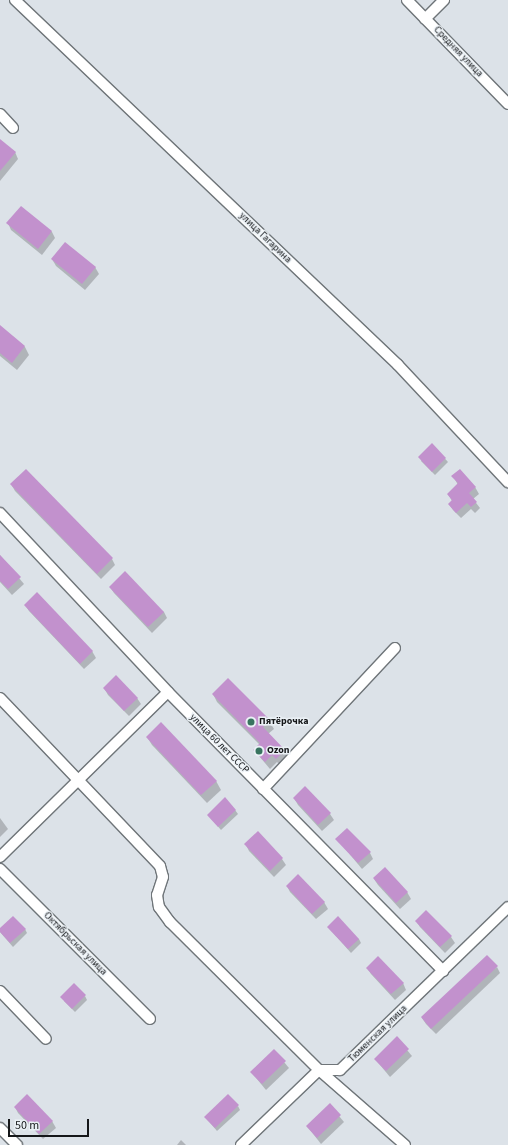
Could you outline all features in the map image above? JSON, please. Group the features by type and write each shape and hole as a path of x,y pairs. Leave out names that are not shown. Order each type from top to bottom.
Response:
{"street":[{"name":"улица Гагарина","path":"15,0 398,365 508,482"},
{"name":"Средняя улица","path":"407,0 508,104"},
{"path":"425,19 444,0"},
{"path":"0,114 13,128"},
{"name":"улица 60 лет СССР","path":"0,513 168,692 443,971"},
{"path":"264,789 395,648"},
{"path":"0,857 168,692"},
{"path":"0,698 79,779 160,866 163,877 157,895 159,907 170,922 319,1070 405,1145"},
{"name":"Октябрьская улица","path":"0,869 150,1019"},
{"name":"Тюменская улица","path":"319,1070 340,1070 508,907"},
{"path":"0,991 46,1040"},
{"path":"241,1145 319,1070"},
{"path":"0,1128 17,1145"}],"building":[{"path":"0,139 16,152 0,171"},
{"path":"21,206 52,231 38,249 6,223"},
{"path":"65,242 96,267 82,284 51,259"},
{"path":"0,325 25,346 12,363 0,353"},
{"path":"432,443 446,458 432,472 418,457"},
{"path":"26,469 113,558 97,574 10,484"},
{"path":"460,469 476,487 469,493 477,502 471,507 467,503 456,513 448,504 452,500 447,494 458,483 451,476"},
{"path":"0,555 21,577 8,589 0,581"},
{"path":"125,571 164,612 148,627 109,587"},
{"path":"37,592 93,651 80,664 24,605"},
{"path":"116,675 138,698 124,711 103,688"},
{"path":"228,678 270,720 263,727 285,750 276,759 272,755 265,762 253,750 260,743 212,694"},
{"path":"161,722 217,781 201,795 146,737"},
{"path":"305,786 331,813 318,825 293,798"},
{"path":"225,797 236,810 218,827 207,815"},
{"path":"347,828 371,852 358,863 335,839"},
{"path":"258,831 283,858 270,871 244,844"},
{"path":"385,867 408,892 396,903 373,878"},
{"path":"298,874 325,902 312,914 286,886"},
{"path":"426,910 452,936 440,947 415,921"},
{"path":"13,916 26,929 10,943 0,932 0,928"},
{"path":"338,916 359,939 348,949 327,927"},
{"path":"487,955 498,966 431,1029 421,1017"},
{"path":"378,956 404,983 391,994 366,968"},
{"path":"74,983 86,995 72,1009 60,997"},
{"path":"397,1036 409,1049 386,1071 374,1059"},
{"path":"274,1049 286,1061 262,1084 250,1072"},
{"path":"27,1094 53,1121 39,1134 14,1107"},
{"path":"228,1094 239,1105 215,1128 204,1117"},
{"path":"330,1103 341,1115 317,1138 306,1126"}],"place":[{"name":"Пятёрочка","path":"251,722"},
{"name":"Ozon","path":"259,751"}]}
